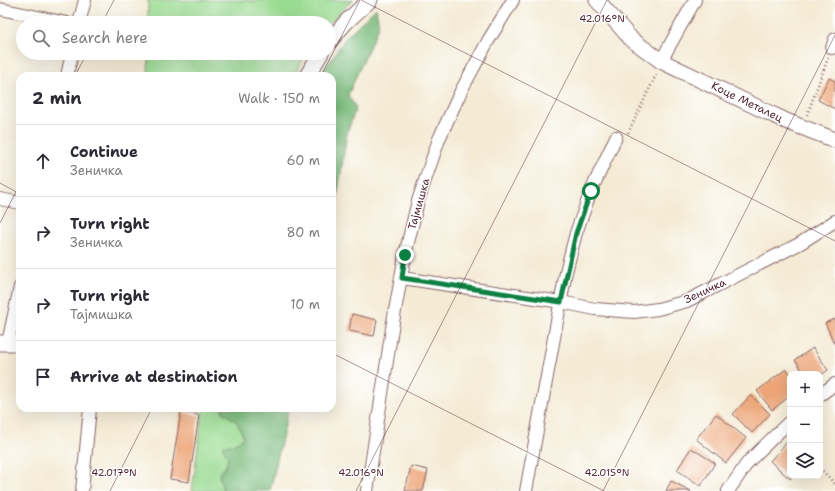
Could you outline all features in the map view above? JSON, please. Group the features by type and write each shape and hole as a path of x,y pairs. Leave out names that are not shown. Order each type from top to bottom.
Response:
{"street":[{"path":"81,16 85,0"},
{"path":"336,34 346,22 370,0"},
{"name":"Коце Металец","path":"597,0 631,39 661,61 786,121 835,140"},
{"path":"661,61 696,0"},
{"name":"Тајмишка","path":"367,491 402,278 418,200 439,139 461,91 488,41 514,2"},
{"path":"0,10 31,16"},
{"path":"68,72 70,60"},
{"path":"309,72 317,60"},
{"path":"526,491 561,302 576,233 591,191 616,137"},
{"path":"0,199 16,202"},
{"name":"Зеничка","path":"402,278 561,302 595,309 634,312 658,309 687,301 799,244 835,221"},
{"path":"9,343 16,307"},
{"path":"823,392 835,384"},
{"path":"82,491 90,412"},
{"path":"728,491 748,462 787,424"}],"path":[{"path":"805,121 833,43"},
{"path":"616,137 628,133 656,76 661,61"},
{"path":"823,471 835,484"}],"green space":[{"path":"148,0 248,0 256,2 256,0 354,0 336,17 148,16"},
{"path":"376,8 379,25 348,95 356,108 347,133 336,205 336,72 323,72 331,60 336,60 336,52 347,36"},
{"path":"149,60 302,60 296,72 148,72"},
{"path":"202,412 223,412 237,422 244,438 231,445 226,466 219,474 223,491 192,491"},
{"path":"223,412 288,412 270,491 223,491 219,474 226,466 228,457 222,446 231,445 244,438 237,422"}],"building":[{"path":"829,78 835,81 835,109 818,100"},
{"path":"352,314 377,320 374,336 349,331"},
{"path":"835,319 835,345 825,323"},
{"path":"813,348 828,370 823,374 823,371 803,371 795,360"},
{"path":"786,369 788,371 787,398 772,410 757,391"},
{"path":"751,395 770,414 752,433 733,414"},
{"path":"181,412 199,415 189,482 170,479"},
{"path":"716,414 746,438 726,463 696,439"},
{"path":"787,442 787,476 770,461"},
{"path":"691,448 715,463 701,486 677,470"},
{"path":"411,466 428,470 423,491 405,491"},
{"path":"671,481 691,491 666,491"}],"route":[{"path":"405,255 402,278 561,302 566,272 576,233 591,191"}]}
